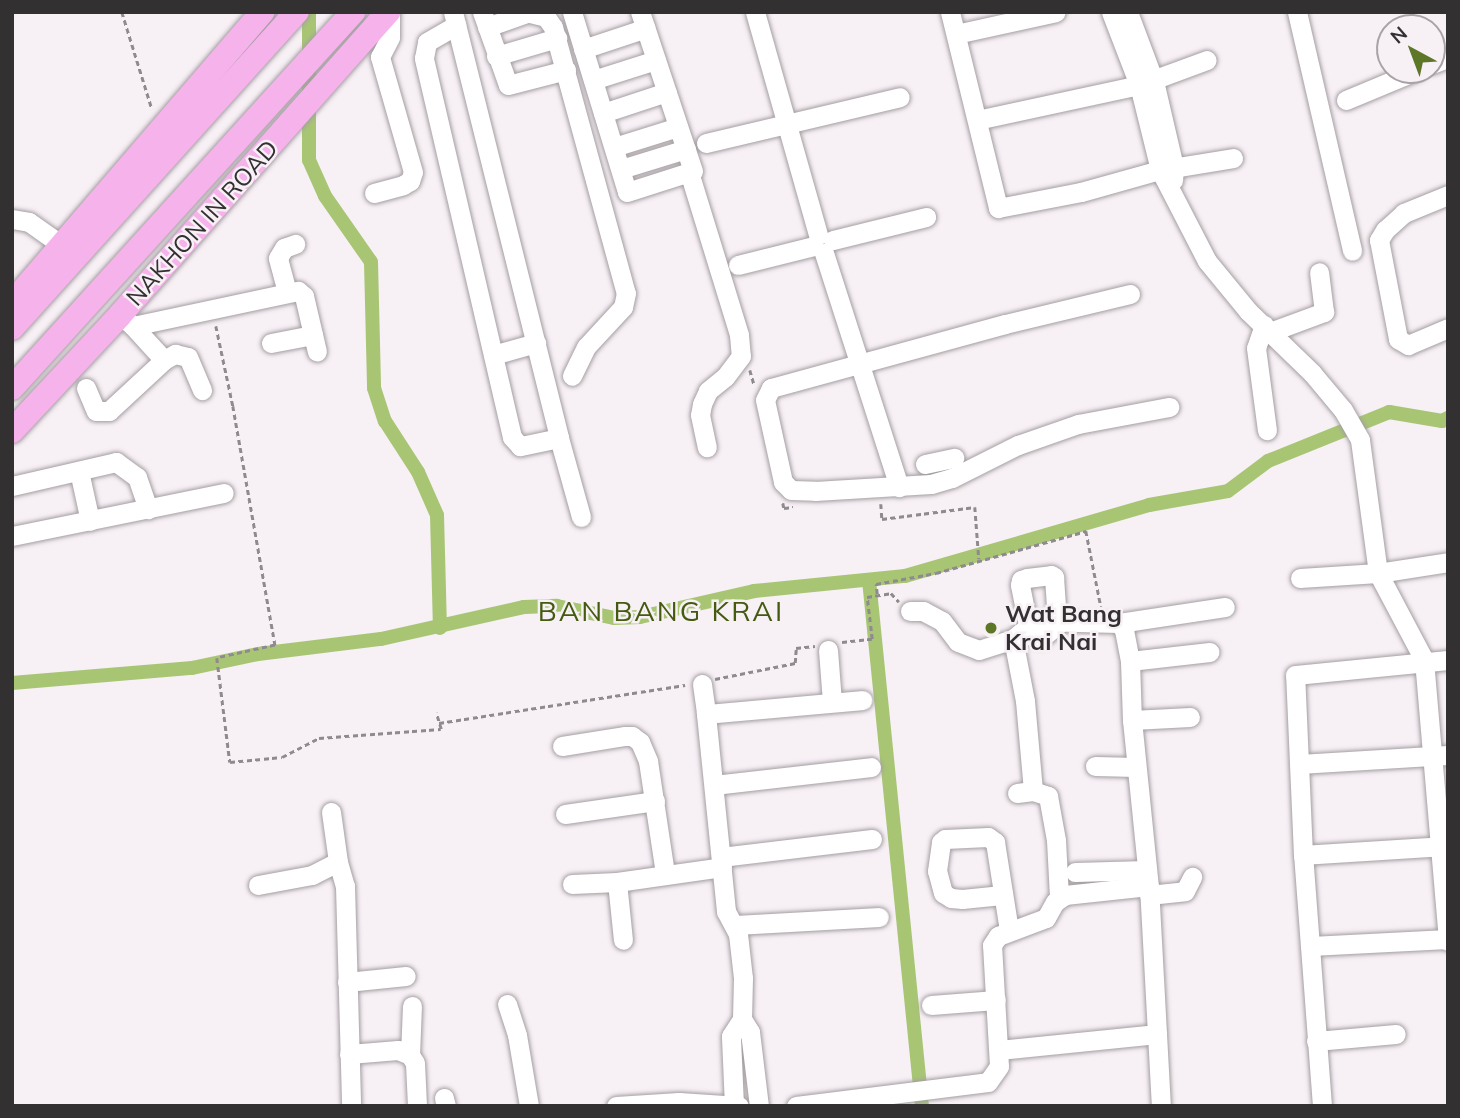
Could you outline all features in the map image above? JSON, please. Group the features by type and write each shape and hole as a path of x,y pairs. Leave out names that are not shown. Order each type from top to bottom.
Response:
{"main road":[{"path":"12,303 262,12"},
{"path":"12,328 297,12"},
{"name":"NAKHON IN ROAD","path":"12,388 353,12"},
{"name":"NAKHON IN ROAD","path":"12,431 127,320 289,124 389,12"}],"street":[{"path":"373,193 403,185 410,181 413,172 380,57 390,37 389,12"},
{"path":"755,12 822,244 899,487"},
{"path":"950,12 998,208 1081,192 1167,169 1233,158"},
{"path":"956,34 1056,12"},
{"path":"1111,12 1147,83"},
{"path":"1128,12 1173,192 1182,218 1207,261 1267,329 1312,373 1343,410 1360,440 1378,573 1424,660 1440,755 1448,940 1310,946"},
{"path":"1297,12 1352,251"},
{"path":"566,70 514,86 505,81 485,20 527,13 546,17 557,37 566,70 626,293 622,307 586,347 572,376"},
{"path":"576,13 583,49 628,192 693,171 643,20 583,49"},
{"path":"559,438 520,446 516,443 493,355 424,58 427,42 455,19 581,517"},
{"path":"496,56 557,37"},
{"path":"593,80 656,60"},
{"path":"977,120 1147,83 1207,60"},
{"path":"1346,100 1384,84"},
{"path":"603,113 667,92"},
{"path":"706,144 900,97"},
{"path":"614,147 678,127"},
{"path":"621,169 685,149"},
{"path":"689,172 739,335 741,356 725,377 708,391 702,404 700,415 707,447"},
{"path":"1448,195 1404,213 1385,230 1379,240 1398,339 1408,345 1448,328"},
{"path":"737,265 926,217"},
{"path":"12,219 29,222 63,246"},
{"path":"287,292 278,258 284,248 295,244"},
{"path":"1268,430 1256,348 1267,329 1324,312 1319,272"},
{"path":"127,320 212,309 287,292 302,292 315,344 271,343"},
{"path":"955,459 931,484 791,490 783,482 766,407 766,393 771,388 860,362 1130,294"},
{"path":"127,320 164,360"},
{"path":"493,355 536,343"},
{"path":"86,388 96,411 109,411 164,360 175,354 188,358 202,390"},
{"path":"925,464 1018,445 1077,424 1170,407"},
{"path":"12,486 116,462 136,477 148,509"},
{"path":"79,471 90,521"},
{"path":"12,536 224,493"},
{"path":"1300,578 1378,573 1448,562"},
{"path":"796,1106 858,1102 988,1082 996,1075 999,1050 992,945 998,936 1009,930 1046,918 1059,898 1051,803 1042,792 1025,792 1021,580 1051,575 1054,578 1060,621"},
{"path":"910,611 923,611 942,621 958,642 971,649 987,649 1021,633 1041,638 1060,621 1112,623 1225,607"},
{"path":"1112,623 1124,630 1130,662 1136,768 1149,884 1161,1106"},
{"path":"828,646 832,702"},
{"path":"1130,662 1209,652"},
{"path":"1322,1106 1303,855 1295,675 1424,660 1448,660"},
{"path":"700,683 706,714 726,911 736,925 743,978 742,1019 750,1032 759,1106"},
{"path":"706,714 862,699"},
{"path":"1132,720 1190,717"},
{"path":"562,746 632,736 645,751 665,873"},
{"path":"1299,764 1440,755"},
{"path":"714,785 871,766"},
{"path":"1095,766 1136,768"},
{"path":"565,814 655,801"},
{"path":"331,812 338,862 345,886 351,1106"},
{"path":"572,884 617,882 721,862 872,839"},
{"path":"1303,855 1443,846"},
{"path":"258,885 312,874 338,862"},
{"path":"1075,872 1185,891 1192,877"},
{"path":"617,882 623,940"},
{"path":"1059,898 1149,884"},
{"path":"1002,895 1009,930"},
{"path":"736,925 879,917"},
{"path":"347,982 406,976"},
{"path":"931,1005 996,1000"},
{"path":"507,1004 517,1035 529,1106"},
{"path":"412,1006 410,1055 415,1063 417,1106"},
{"path":"616,1106 679,1102 737,1106 731,1035 742,1019"},
{"path":"999,1050 1157,1034"},
{"path":"1316,1041 1396,1034"},
{"path":"349,1054 398,1050 410,1055"}],"path":[{"path":"122,12 159,133"},
{"path":"212,309 233,405 275,645 217,658 230,762 282,757 319,738 441,729 436,713"},
{"path":"750,366 756,392"},
{"path":"781,495 784,508 798,507"},
{"path":"880,501 882,519 975,507 979,559"},
{"path":"877,595 876,584 936,573 1086,531 1112,623"},
{"path":"439,723 700,683 795,663 796,648 872,639 867,597 891,593 910,611"}],"waterway":[{"path":"309,12 309,160 325,196 371,262 374,388 385,421 418,472 437,515 440,628"},
{"path":"12,683 192,668 258,654 381,639 524,607 557,606 614,618 640,617 754,591 905,576 1149,505 1228,491 1268,461 1389,412 1442,421 1448,418"},
{"path":"869,580 922,1106"}],"place":[{"name":"Wat Bang Krai Nai","path":"991,628"}],"district":[{"name":"BAN BANG KRAI","path":"661,611"}]}
